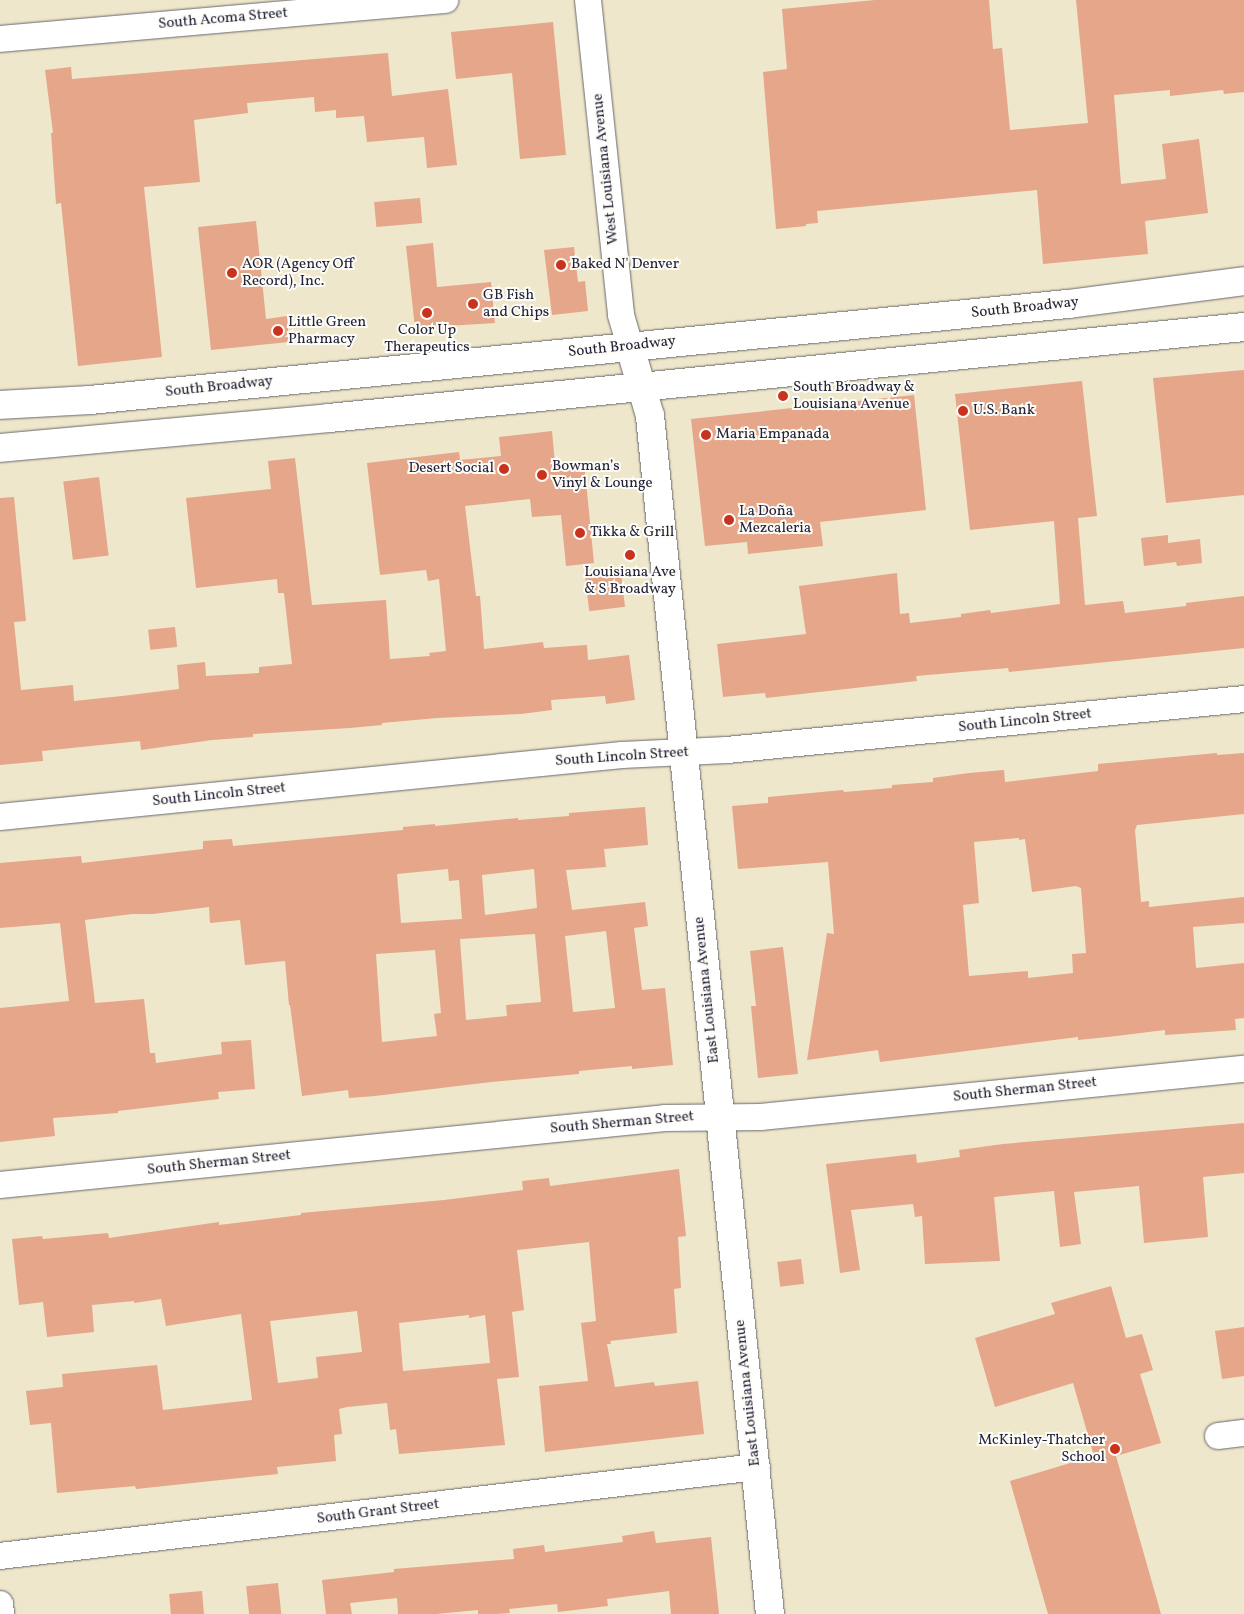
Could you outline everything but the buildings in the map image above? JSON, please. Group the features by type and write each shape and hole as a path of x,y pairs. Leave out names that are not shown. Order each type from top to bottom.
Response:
{"main road":[{"name":"South Broadway","path":"0,448 636,367 1059,305 1244,281"},
{"name":"South Broadway","path":"0,406 1244,327"},
{"name":"East Louisiana Avenue","path":"636,367 650,416 682,752 757,1467 770,1614"}],"street":[{"name":"South Acoma Street","path":"0,39 445,0"},
{"name":"West Louisiana Avenue","path":"588,0 621,315 636,367"},
{"name":"South Lincoln Street","path":"0,817 622,755 727,750 1244,699"},
{"name":"South Sherman Street","path":"0,1185 665,1118 761,1117 1244,1069"},
{"path":"1218,1436 1244,1433"},
{"name":"South Grant Street","path":"0,1556 757,1467"},
{"path":"0,1604 1,1614"}],"place":[{"name":"Baked N' Denver","path":"561,265"},
{"name":"AOR (Agency Off Record), Inc.","path":"232,273"},
{"name":"GB Fish and Chips","path":"473,304"},
{"name":"Color Up Therapeutics","path":"427,313"},
{"name":"Little Green Pharmacy","path":"278,331"},
{"name":"South Broadway & Louisiana Avenue","path":"783,396"},
{"name":"U.S. Bank","path":"963,411"},
{"name":"Maria Empanada","path":"706,435"},
{"name":"Desert Social","path":"504,469"},
{"name":"Bowman’s Vinyl & Lounge","path":"542,475"},
{"name":"La Doña Mezcaleria","path":"729,520"},
{"name":"Tikka & Grill","path":"580,533"},
{"name":"Louisiana Ave & S Broadway","path":"630,555"},
{"name":"McKinley-Thatcher School","path":"1115,1449"}]}
